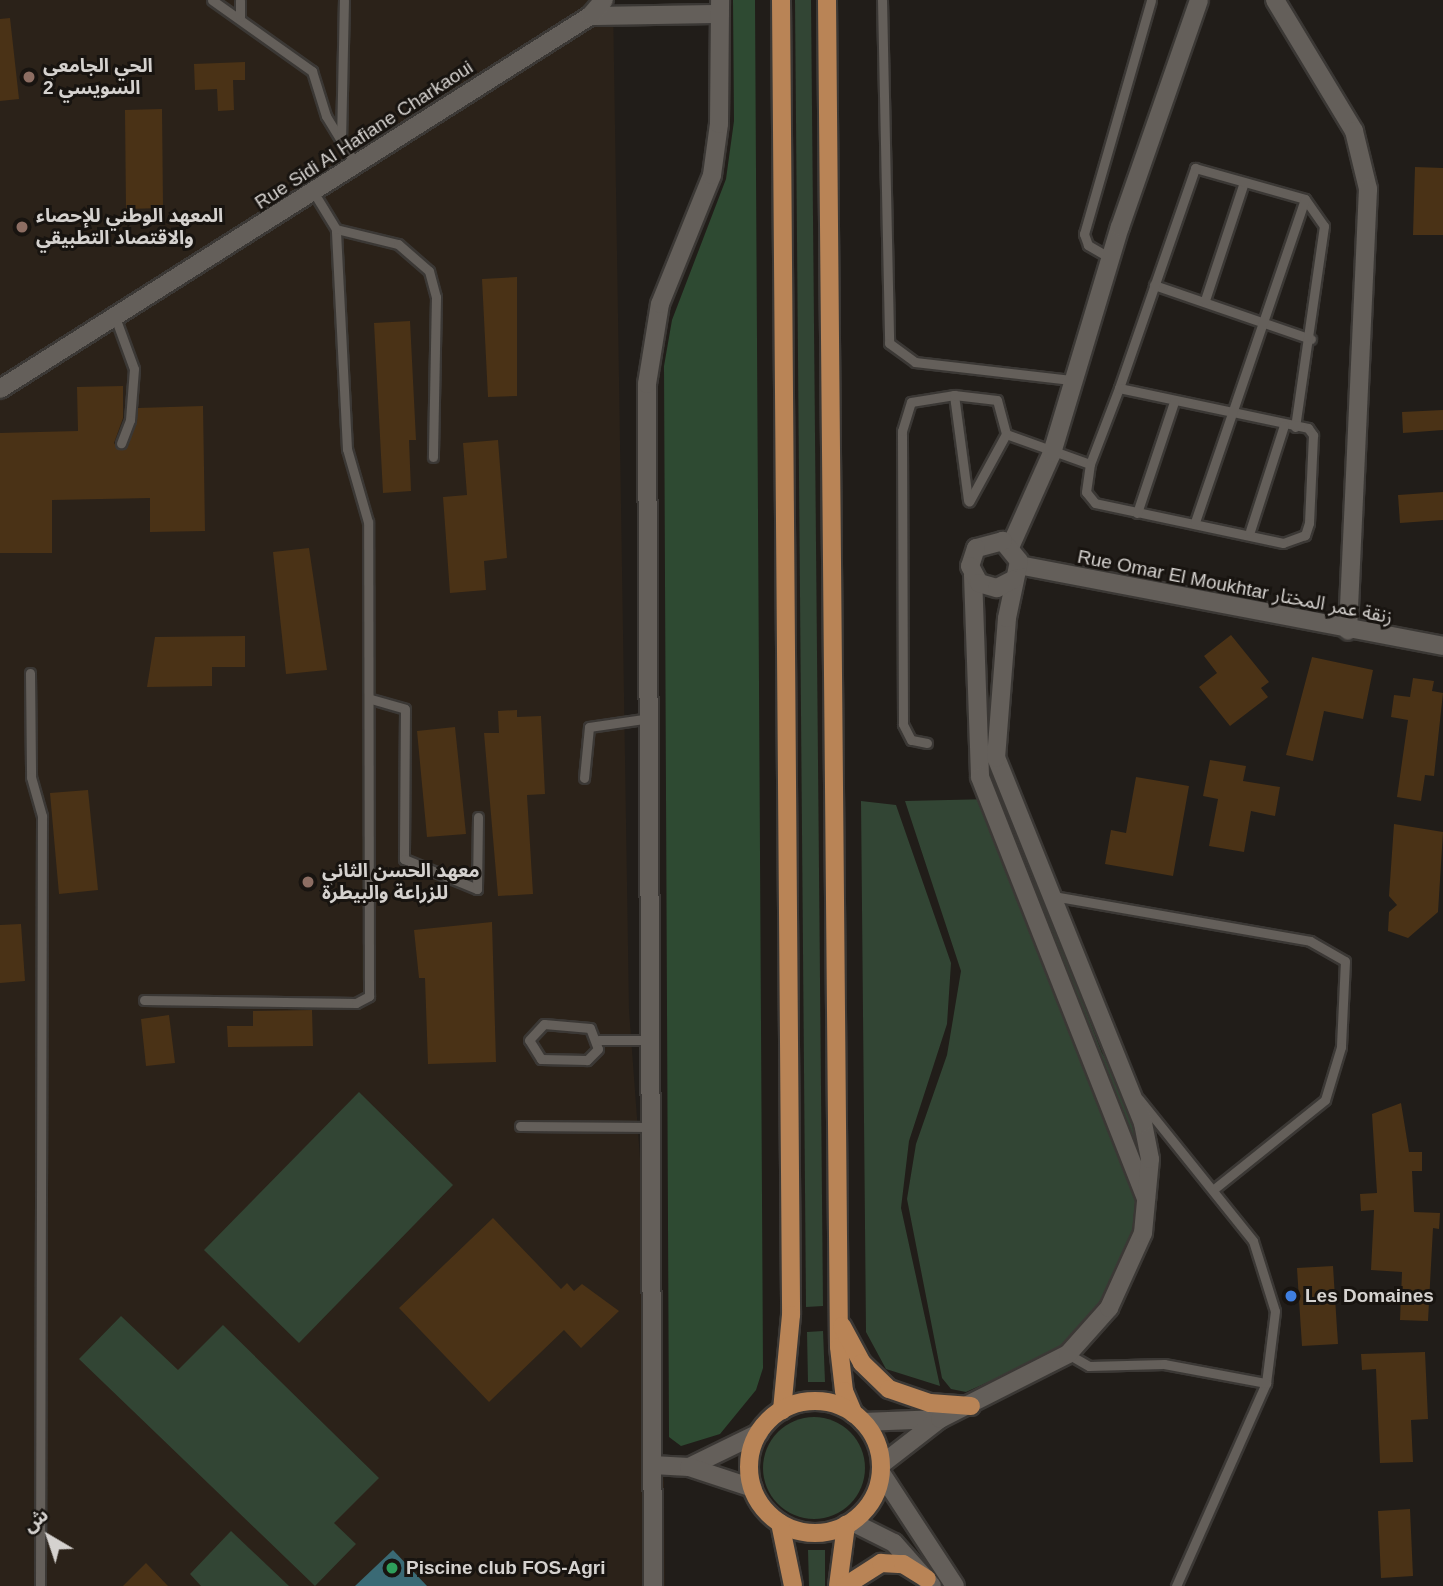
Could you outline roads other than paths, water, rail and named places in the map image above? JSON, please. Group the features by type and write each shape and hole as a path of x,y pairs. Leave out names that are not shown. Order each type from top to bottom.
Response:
{"main road":[{"path":"781,0 791,1315 782,1411"},
{"path":"780,1523 813,1534 849,1523 872,1500 881,1469 840,1370 827,0"},
{"path":"839,1315 852,1348 889,1389 930,1403 971,1406"},
{"path":"793,1586 780,1523 752,1488 751,1451 759,1433 782,1411 813,1401 859,1418"},
{"path":"838,1586 849,1523"},
{"path":"845,1586 881,1563 904,1564 929,1583"}],"street":[{"name":"Rue Sidi Al Hafiane Charkaoui","path":"0,389 590,16 604,0"},
{"path":"955,1586 881,1469 940,1419 971,1406 1068,1354 1124,1285 1138,1252 1150,1159 1131,1090 996,758 1016,573 1011,545 1052,453 1071,380 1199,0"},
{"path":"1275,0 1354,131 1368,190 1348,631"},
{"path":"590,16 720,7 712,175 660,304 649,357 649,1040 653,1586"},
{"path":"1011,545 998,540 980,545 972,557 980,777 1146,1198"},
{"path":"973,575 992,588 1016,573"},
{"name":"Rue Omar El Moukhtar زنقة عمر المختار","path":"1016,573 1443,646"},
{"path":"859,1418 940,1419"},
{"path":"689,1467 759,1433"},
{"path":"652,1465 689,1467 752,1488"},
{"path":"849,1523 894,1543 929,1583"}],"lane":[{"path":"212,0 313,71 341,142 356,166"},
{"path":"240,0 240,18"},
{"path":"341,142 344,0"},
{"path":"882,0 889,343 915,362 1071,380"},
{"path":"1113,260 1088,245 1084,234 1152,0"},
{"path":"1119,388 1230,416 1295,427 1308,428 1314,435 1306,535 1283,542 1250,531 1137,513 1089,499 1090,464 1195,167 1305,199 1324,226 1311,339 1295,427"},
{"path":"1205,300 1244,182"},
{"path":"144,1000 356,1003 369,996 371,699 368,522 347,449 336,229 314,192"},
{"path":"1195,522 1262,318 1305,199"},
{"path":"336,229 398,244 429,271 436,298 433,457"},
{"path":"1154,285 1262,318 1311,339"},
{"path":"115,317 134,369 130,419 121,443"},
{"path":"927,743 911,740 903,724 902,431 911,402 954,395 997,400 1006,434 968,502 954,395"},
{"path":"1137,513 1174,402"},
{"path":"1250,531 1284,425"},
{"path":"1006,434 1052,453 1090,464"},
{"path":"30,673 31,777 42,816 40,1586"},
{"path":"371,699 405,709 404,859 477,889 478,817"},
{"path":"584,778 589,727 650,718"},
{"path":"1053,897 1310,941 1345,961 1341,1047 1325,1100 1215,1188"},
{"path":"544,1024 590,1028 599,1040 594,1056 579,1060 541,1059 528,1040 544,1024"},
{"path":"599,1040 649,1040"},
{"path":"1131,1090 1215,1188 1252,1241 1271,1286 1276,1335 1266,1384 1176,1586"},
{"path":"520,1126 650,1127"},
{"path":"1068,1354 1088,1366 1164,1364 1266,1384"}],"water":[{"name":"Piscine club FOS-Agri","path":"393,1550 427,1586 355,1586"}],"place":[{"name":"الحي الجامعي السويسي 2","path":"29,77"},
{"name":"المعهد الوطني للإحصاء والاقتصاد التطبيقي","path":"22,227"},
{"name":"معهد الحسن الثاني للزراعة والبيطرة","path":"308,882"},
{"name":"Les Domaines","path":"1291,1296"},
{"name":"Piscine club FOS-Agri","path":"392,1568"}]}
